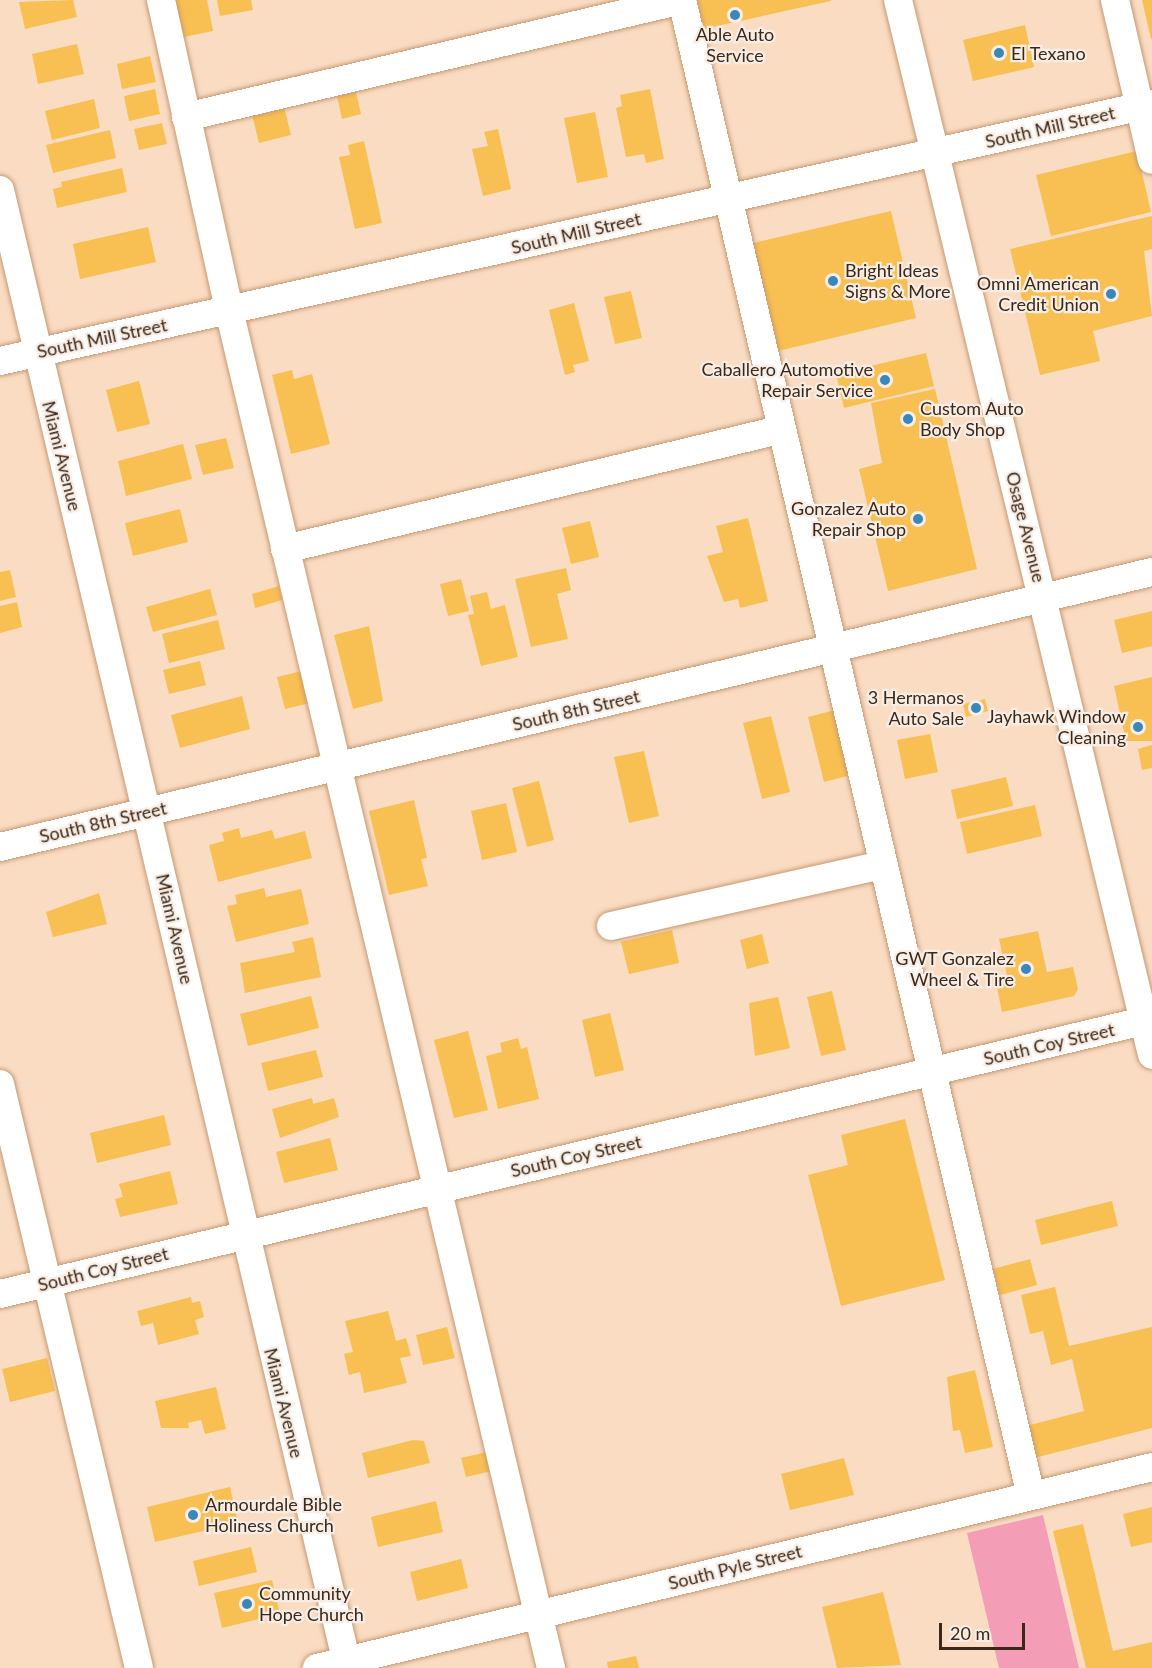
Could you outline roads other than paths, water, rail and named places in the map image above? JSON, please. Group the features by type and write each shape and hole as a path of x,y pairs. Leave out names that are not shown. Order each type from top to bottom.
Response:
{"street":[{"path":"160,0 285,549 551,1668"},
{"path":"186,117 682,0 779,430 1031,1496"},
{"name":"Osage Avenue","path":"898,0 1148,1020 1152,1055"},
{"path":"1114,0 1146,105 1152,160"},
{"name":"South Mill Street","path":"0,361 1146,105"},
{"name":"Miami Avenue","path":"0,190 347,1664"},
{"path":"285,549 779,430"},
{"name":"South 8th Street","path":"0,847 1152,572"},
{"path":"610,926 882,865"},
{"name":"South Coy Street","path":"0,1294 1148,1020"},
{"path":"0,1084 139,1668"},
{"name":"South Pyle Street","path":"317,1668 347,1664 538,1615 1152,1467"}],"place":[{"name":"Able Auto Service","path":"735,15"},
{"name":"El Texano","path":"999,53"},
{"name":"Bright Ideas Signs & More","path":"833,281"},
{"name":"Omni American Credit Union","path":"1111,294"},
{"name":"Caballero Automotive Repair Service","path":"885,380"},
{"name":"Custom Auto Body Shop","path":"908,419"},
{"name":"Gonzalez Auto Repair Shop","path":"918,519"},
{"name":"3 Hermanos Auto Sale","path":"976,708"},
{"name":"Jayhawk Window Cleaning","path":"1138,727"},
{"name":"GWT Gonzalez Wheel & Tire","path":"1026,969"},
{"name":"Armourdale Bible Holiness Church","path":"193,1515"},
{"name":"Community Hope Church","path":"247,1604"}]}
